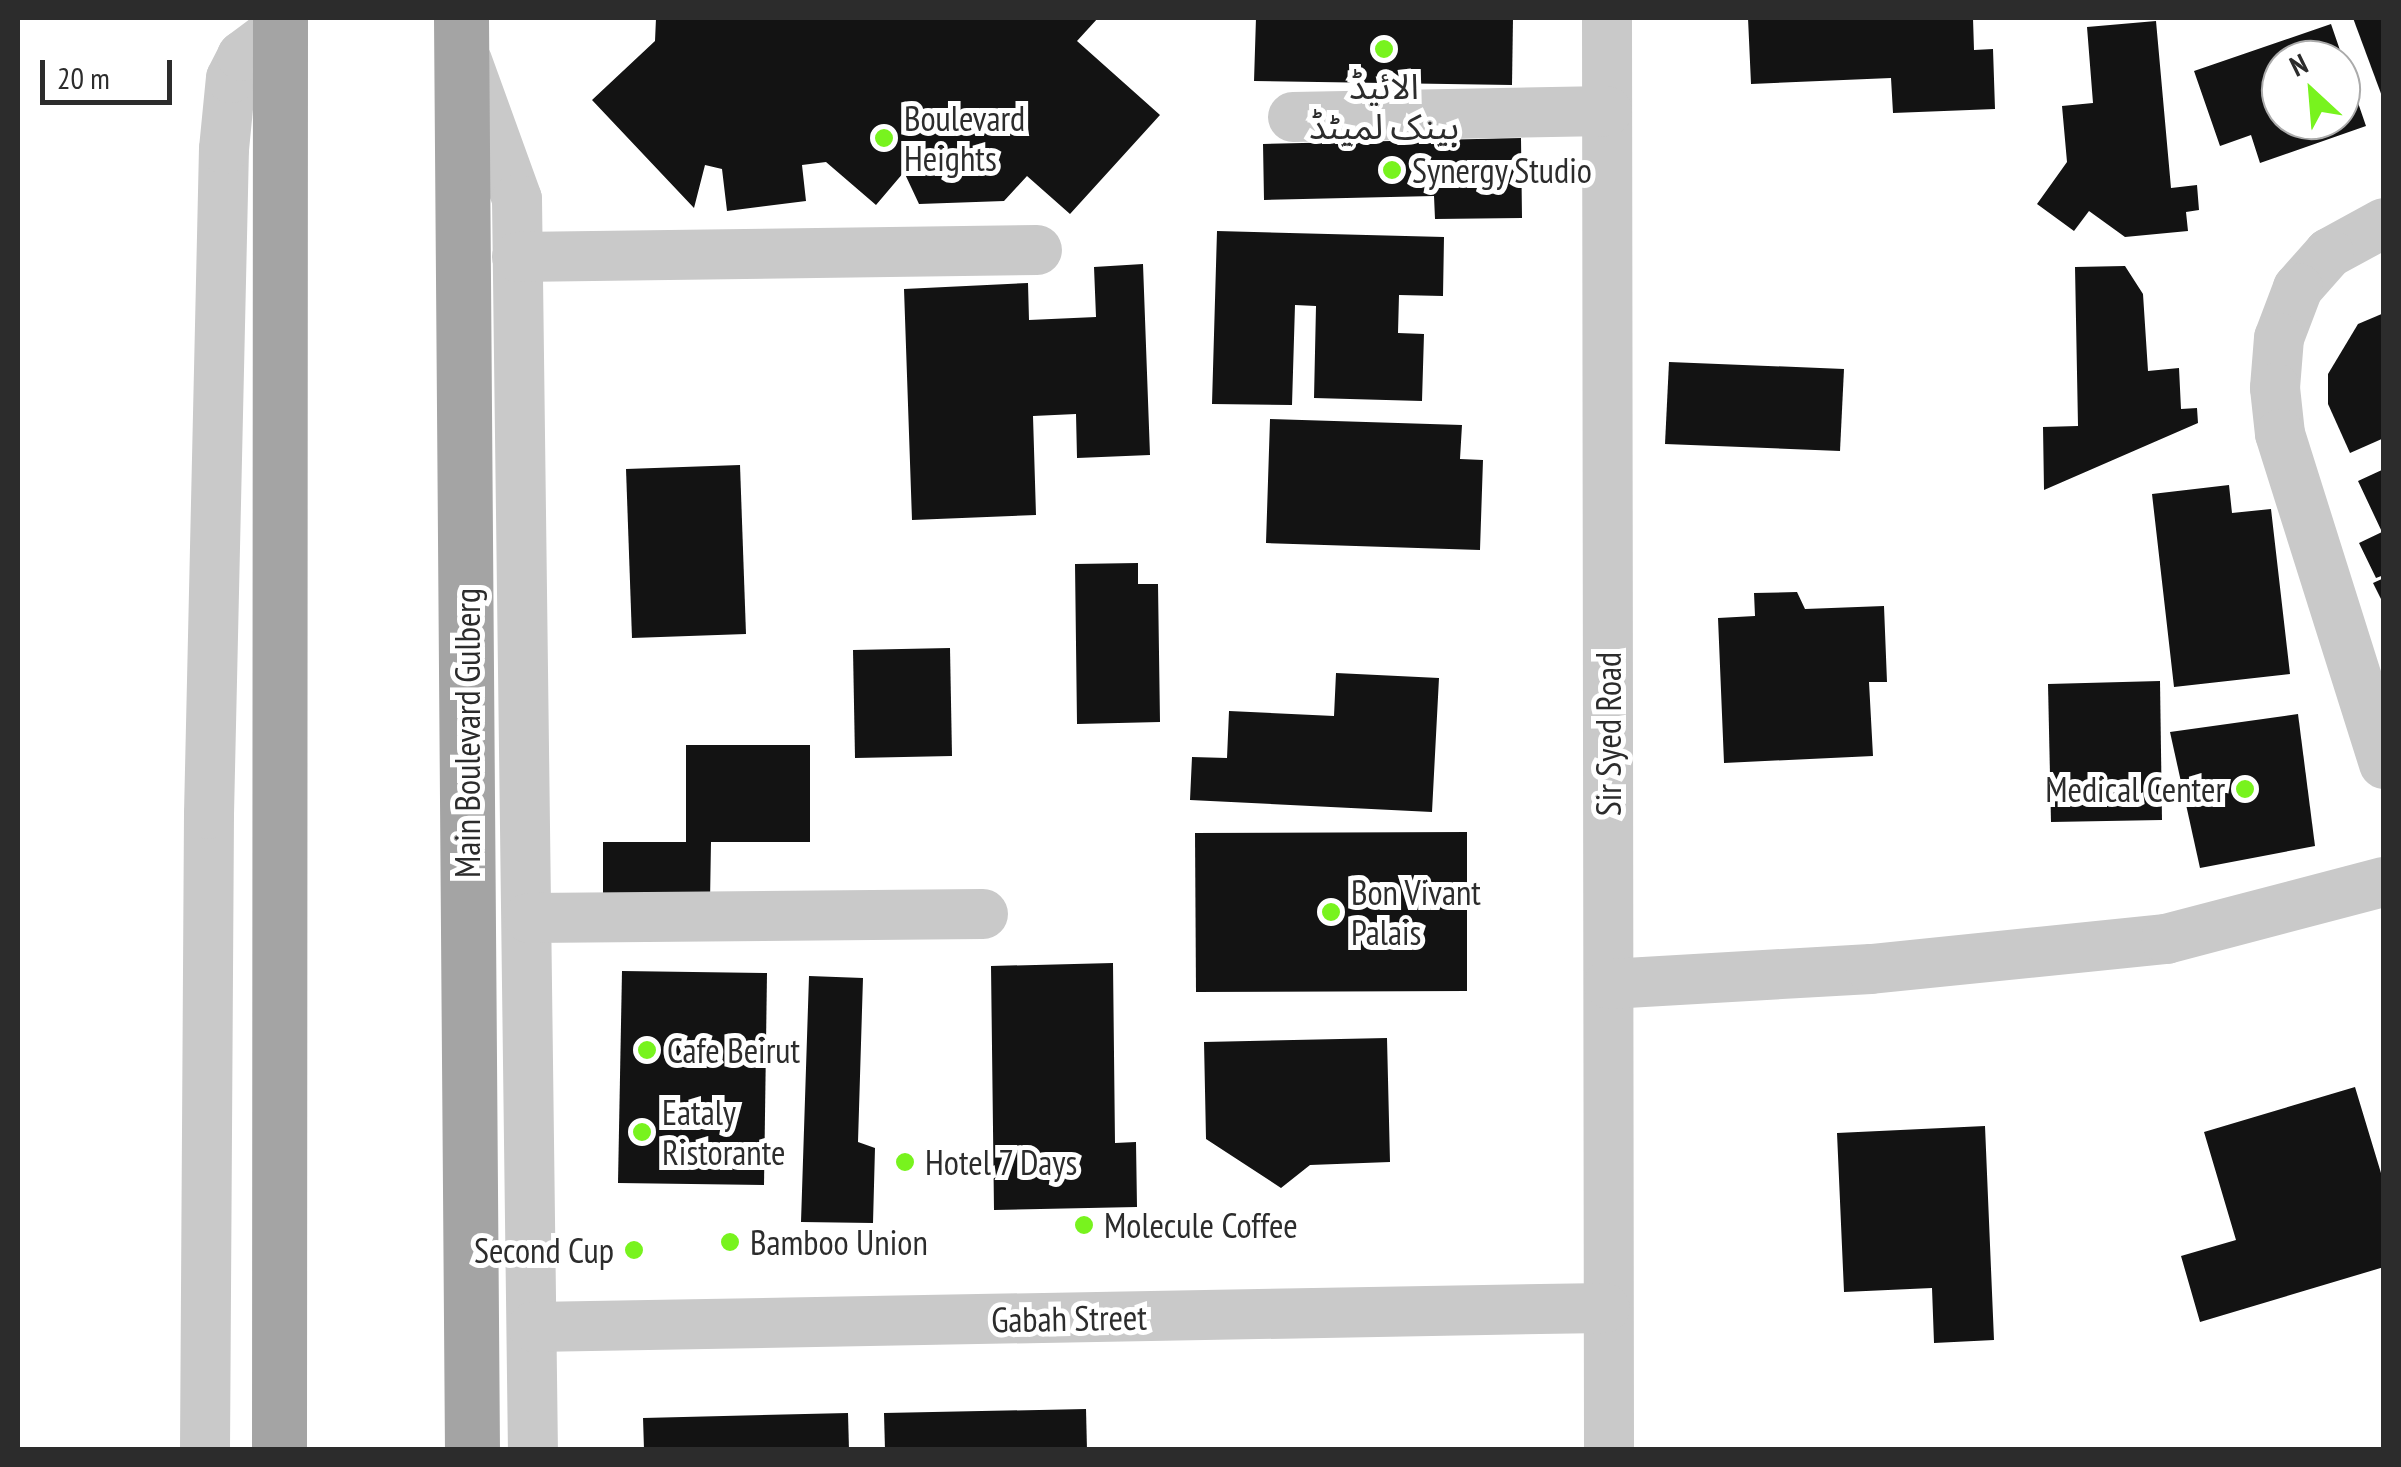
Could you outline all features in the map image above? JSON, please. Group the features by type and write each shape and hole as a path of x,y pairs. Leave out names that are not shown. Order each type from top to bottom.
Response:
{"main road":[{"path":"279,1450 280,23"},
{"name":"Main Boulevard Gulberg","path":"462,32 472,1450"}],"street":[{"name":"Sir Syed Road","path":"1607,18 1609,984 1604,1308 1609,1450"},
{"path":"206,1450 210,716 224,149 231,78 242,56 280,23"},
{"path":"462,32 517,199 532,1450"},
{"path":"1293,117 1608,111"},
{"path":"2384,223 2330,253 2298,288 2278,338 2275,388 2280,434 2384,764"},
{"path":"517,257 1037,250"},
{"path":"1609,984 1871,970 2166,939 2384,882"},
{"path":"528,918 984,914"},
{"name":"Gabah Street","path":"533,1327 1604,1308"}],"building":[{"name":"Boulevard Heights","path":"656,18 1098,18 1077,41 1160,115 1070,214 1027,176 1004,201 919,204 904,172 876,205 826,162 802,165 806,201 727,211 722,169 705,165 694,208 592,100 655,41"},
{"name":"الائیڈ بینک لمیٹڈ","path":"1256,18 1513,18 1512,85 1254,81"},
{"path":"1748,18 1973,18 1974,50 1993,49 1995,109 1893,113 1891,78 1751,84"},
{"path":"2353,18 2384,18 2384,99 2383,99"},
{"path":"2156,21 2171,188 2197,185 2199,210 2186,212 2188,231 2125,237 2089,211 2074,231 2037,204 2067,162 2062,106 2093,103 2087,27"},
{"path":"2331,24 2336,40 2284,40"},
{"path":"2261,48 2261,140 2326,140 2260,163 2251,135 2220,146 2194,71"},
{"name":"Synergy Studio","path":"1521,138 1522,218 1435,219 1434,196 1264,200 1263,144"},
{"path":"1217,231 1444,237 1443,296 1399,295 1398,333 1424,334 1422,401 1314,398 1316,306 1295,305 1292,405 1212,404"},
{"path":"1143,264 1150,455 1077,458 1076,414 1033,416 1036,515 912,520 904,289 1028,283 1029,320 1096,317 1094,267"},
{"path":"2125,266 2143,294 2148,371 2179,368 2181,409 2197,408 2198,423 2044,490 2043,427 2078,426 2075,267"},
{"path":"2384,313 2384,438 2350,453 2328,404 2328,374 2358,324"},
{"path":"1669,362 1844,369 1840,451 1665,444"},
{"path":"1270,419 1462,425 1460,459 1483,460 1480,550 1266,543"},
{"path":"740,465 746,634 632,638 626,469"},
{"path":"2384,469 2384,575 2376,578 2359,543 2382,532 2358,481"},
{"path":"2229,485 2232,513 2271,509 2290,674 2174,687 2152,494"},
{"path":"1138,563 1138,584 1158,584 1160,722 1077,724 1075,564"},
{"path":"2384,578 2384,605 2373,583"},
{"path":"1797,592 1805,609 1884,606 1887,682 1869,682 1873,756 1724,763 1718,618 1755,616 1754,593"},
{"path":"950,648 952,756 855,758 853,650"},
{"path":"1336,673 1439,678 1432,812 1190,800 1192,757 1227,758 1229,711 1334,716"},
{"path":"2160,681 2162,820 2051,822 2048,684"},
{"name":"Medical Center","path":"2298,714 2315,846 2200,868 2170,732"},
{"path":"686,745 810,745 810,842 711,842 710,902 603,903 603,842 686,842"},
{"name":"Bon Vivant Palais","path":"1467,832 1467,991 1196,992 1195,833"},
{"path":"1113,963 1115,1143 1136,1142 1137,1207 994,1210 991,966"},
{"path":"622,971 767,973 764,1185 618,1183"},
{"path":"809,976 863,978 858,1142 875,1148 873,1223 801,1222"},
{"path":"1387,1038 1390,1162 1310,1165 1281,1188 1206,1139 1204,1042"},
{"path":"2355,1087 2384,1183 2384,1267 2200,1322 2181,1256 2236,1240 2204,1132"},
{"path":"1985,1126 1994,1340 1934,1343 1932,1288 1844,1292 1837,1133"},
{"path":"1086,1409 1087,1450 885,1450 884,1413"},
{"path":"848,1413 849,1450 644,1450 643,1418"}],"place":[{"name":"الائیڈ بینک لمیٹڈ","path":"1384,49"},
{"name":"Boulevard Heights","path":"884,138"},
{"name":"Synergy Studio","path":"1392,170"},
{"name":"Medical Center","path":"2245,789"},
{"name":"Bon Vivant Palais","path":"1331,912"},
{"name":"Cafe Beirut","path":"647,1050"},
{"name":"Eataly Ristorante","path":"642,1132"},
{"name":"Hotel 7 Days","path":"905,1162"},
{"name":"Molecule Coffee","path":"1084,1225"},
{"name":"Bamboo Union","path":"730,1242"},
{"name":"Second Cup","path":"634,1250"}]}
